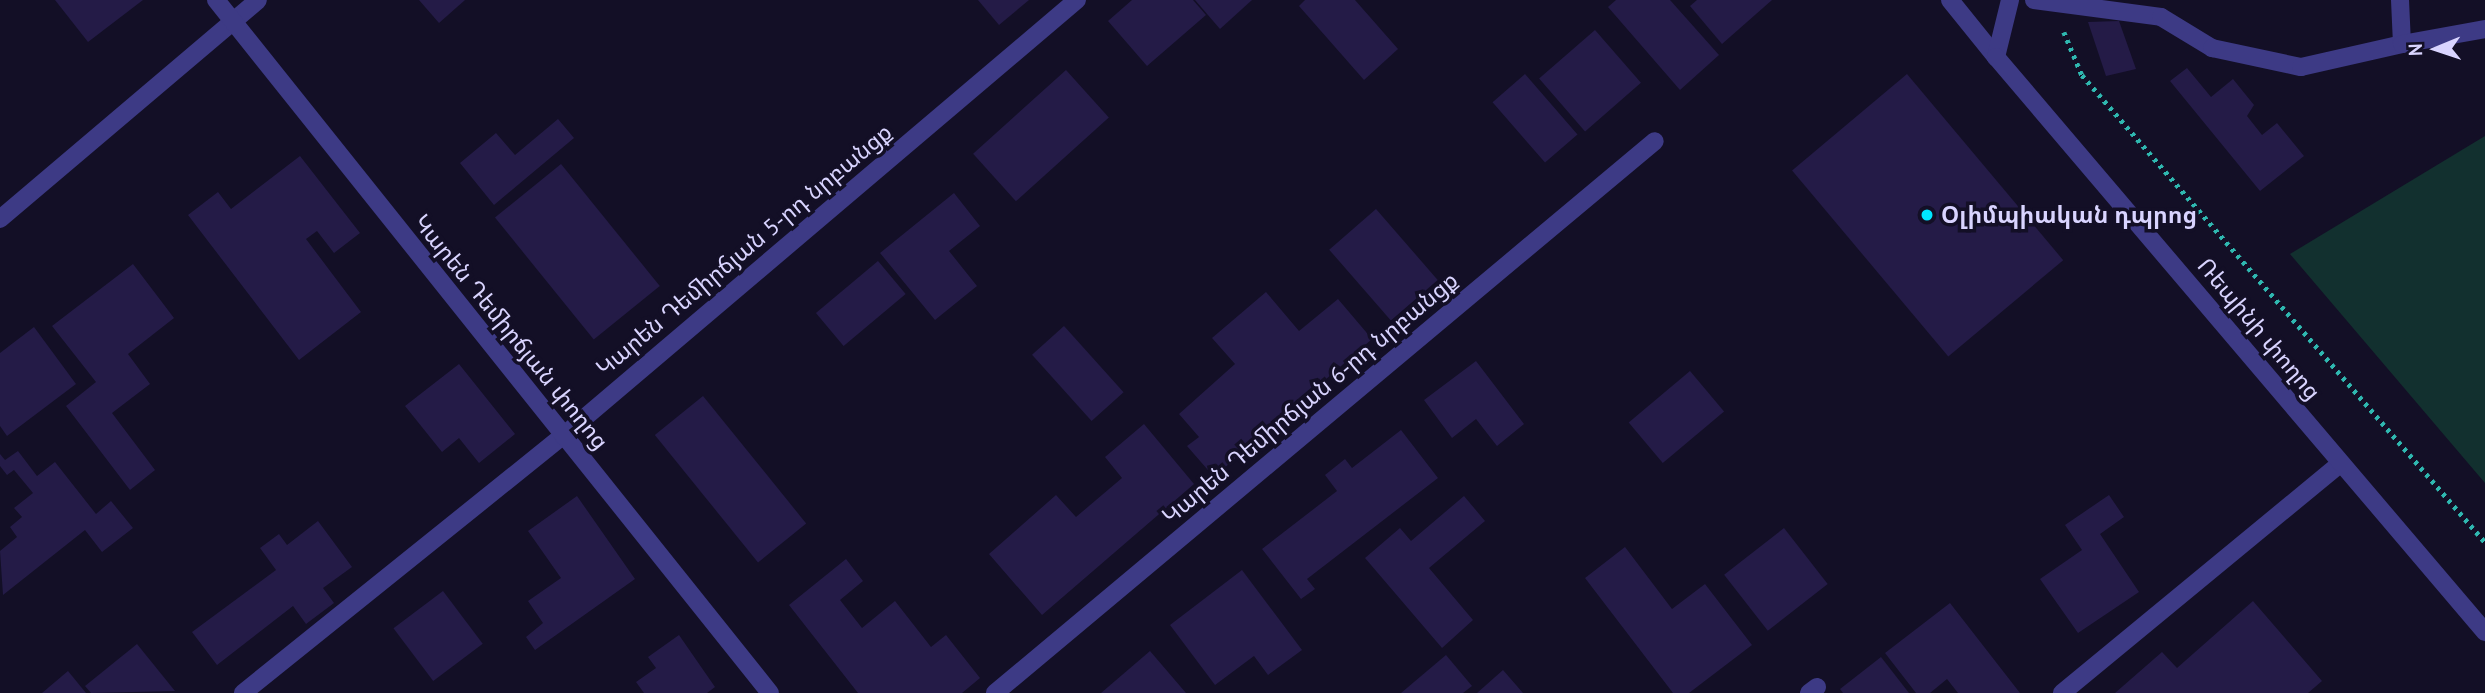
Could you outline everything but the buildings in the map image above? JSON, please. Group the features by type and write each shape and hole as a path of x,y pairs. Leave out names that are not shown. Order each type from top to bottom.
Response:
{"street":[{"name":"Կարեն Դեմիրճյան փողոց","path":"216,0 770,693"},
{"path":"0,219 258,0"},
{"name":"Կարեն Դեմիրճյան 5-րդ նրբանցք","path":"243,693 563,436 1077,0"},
{"name":"Ռեպինի փողոց","path":"1950,0 2340,464 2485,632"},
{"path":"1996,57 2010,0"},
{"path":"2034,0 2161,17 2212,48 2301,67 2485,29"},
{"path":"2400,0 2402,44"},
{"name":"Կարեն Դեմիրճյան 6-րդ նրբանցք","path":"995,693 1656,141"},
{"path":"2063,693 2340,464"}],"path":[{"path":"2058,3 2067,43 2082,75 2485,542"}],"green space":[{"path":"2485,136 2485,483 2290,254"}],"place":[{"name":"Օլիմպիական դպրոց","path":"1927,215"}]}
